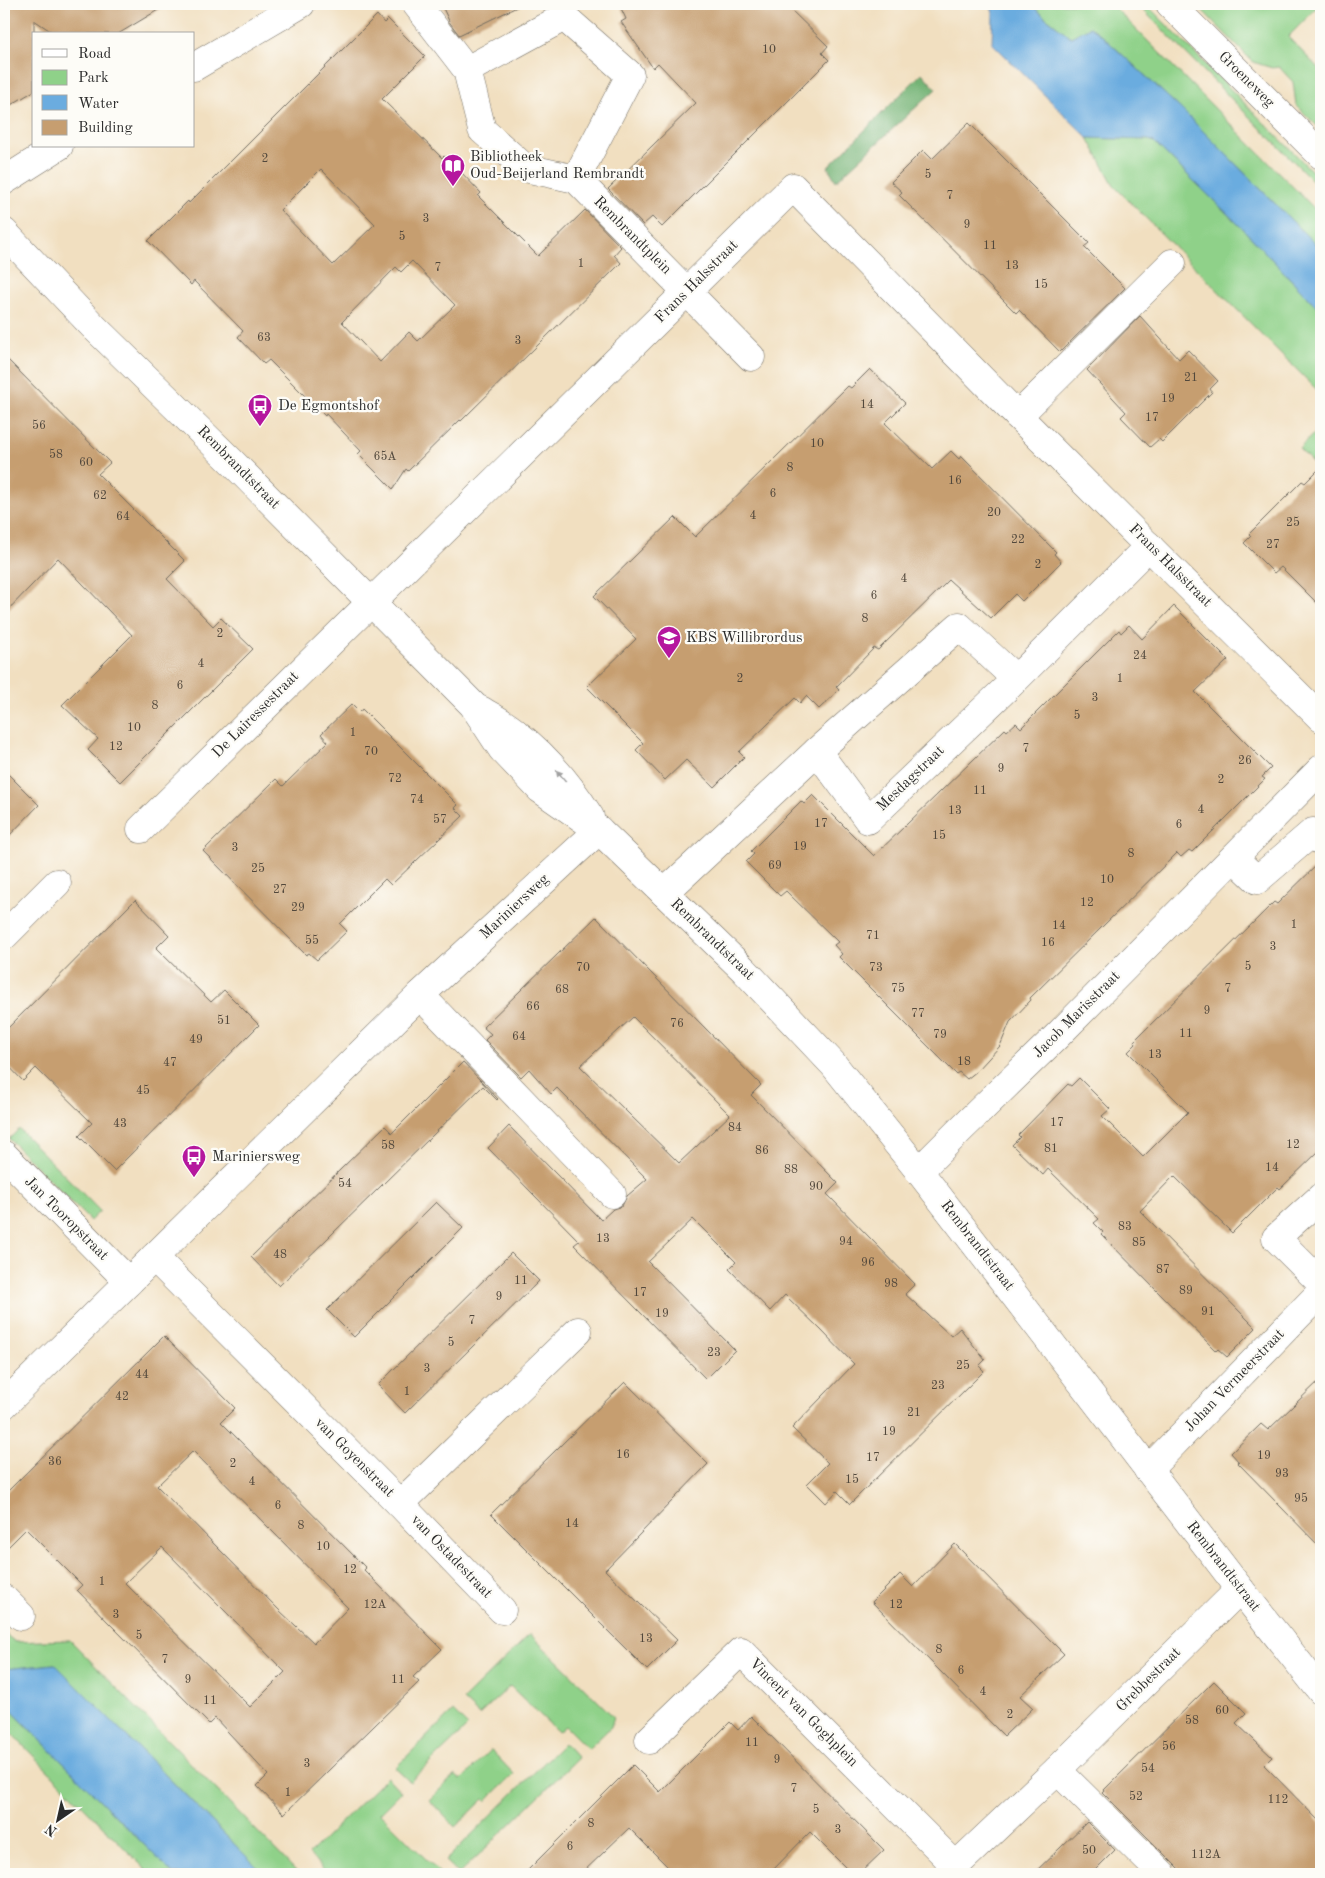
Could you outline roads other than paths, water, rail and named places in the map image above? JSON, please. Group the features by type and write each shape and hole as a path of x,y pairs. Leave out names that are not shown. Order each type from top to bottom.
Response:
{"street":[{"path":"195,66 301,4"},
{"path":"416,4 467,70 482,130 525,168 576,179 630,75 564,17 467,70"},
{"name":"Groeneweg","path":"1170,4 1321,155"},
{"path":"4,181 56,148"},
{"name":"Rembrandtplein","path":"576,179 751,356"},
{"name":"Frans Halsstraat","path":"371,602 793,187 1018,416 1321,718"},
{"name":"Rembrandtstraat","path":"4,232 93,326 231,461 473,705 502,749 540,789 599,830 744,970 833,1064 920,1171 1240,1590 1321,1691"},
{"path":"1018,416 1172,262"},
{"name":"Mesdagstraat","path":"817,751 868,820 1016,679 1149,546"},
{"name":"De Lairessestraat","path":"141,829 371,602"},
{"path":"664,894 817,751 959,626 1016,679"},
{"name":"Jacob Marisstraat","path":"920,1171 1321,770"},
{"name":"Mariniersweg","path":"4,1405 420,995 599,830"},
{"path":"1234,858 1257,880 1317,837"},
{"path":"4,936 56,883"},
{"path":"420,995 612,1194"},
{"name":"Jan Tooropstraat","path":"4,1155 129,1282"},
{"path":"1321,1197 1276,1238 1321,1283"},
{"name":"van Goyenstraat","path":"154,1257 400,1504 578,1332"},
{"name":"Johan Vermeerstraat","path":"1148,1470 1321,1292"},
{"name":"van Ostadestraat","path":"400,1504 502,1610"},
{"name":"Grebbestraat","path":"952,1870 1240,1590"},
{"name":"Vincent van Goghplein","path":"649,1740 741,1651 952,1870"},
{"path":"1057,1770 1162,1874"}],"water":[{"path":"990,4 1031,4 1071,37 1090,27 1099,33 1182,110 1321,250 1321,311 1242,228 1154,142 1149,140 1088,138 992,43 993,13"},
{"path":"55,1664 264,1874 173,1874 4,1703 4,1669"}],"place":[{"name":"Bibliotheek Oud-Beijerland Rembrandt","path":"453,187"},
{"name":"De Egmontshof","path":"260,427"},
{"name":"KBS Willibrordus","path":"669,659"},
{"name":"Mariniersweg","path":"194,1178"}]}
